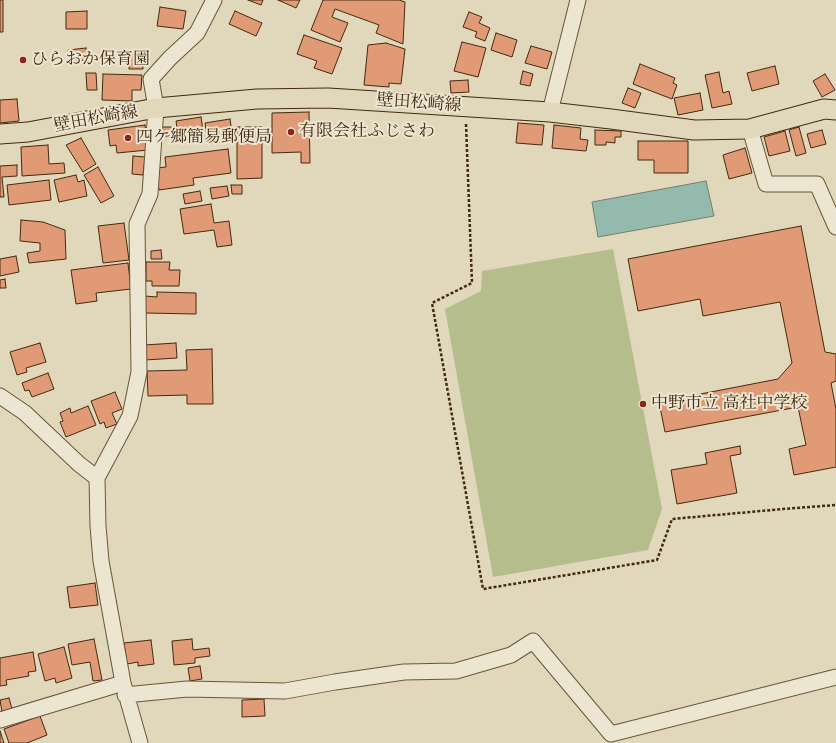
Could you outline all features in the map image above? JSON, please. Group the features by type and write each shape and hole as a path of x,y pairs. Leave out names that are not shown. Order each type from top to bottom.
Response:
{"main road":[{"name":"壁田松崎線","path":"0,134 28,132 156,108 257,98 335,98 550,112 611,118 694,130 750,129 824,110 836,110"}],"street":[{"path":"140,743 124,689 101,561 98,526 97,478 130,416 139,372 137,224 150,194 156,108 151,79 170,58 197,33 214,0"},
{"path":"550,112 578,0"},
{"path":"750,129 766,184 817,184 836,228"},
{"path":"0,396 25,413 97,478"},
{"path":"0,720 124,689 285,691 404,672 456,671 510,655 533,641 611,734 836,677"}],"path":[{"path":"465,107 472,283 432,303 484,590 657,560 672,519 836,505"}],"green space":[{"path":"613,249 662,509 648,550 493,577 445,309 481,291 482,271"}],"water":[{"path":"706,181 714,216 598,237 592,202"}],"building":[{"path":"0,0 3,0 3,32 0,32"},
{"path":"248,0 263,0 261,5"},
{"path":"278,0 300,0 296,8"},
{"path":"323,0 399,0 405,2 403,44 376,33 379,25 335,9 332,17 348,23 340,42 311,30"},
{"path":"160,7 186,11 183,29 157,26"},
{"path":"87,11 87,29 66,29 66,12"},
{"path":"235,11 262,23 256,36 229,24"},
{"path":"469,12 482,17 479,23 490,28 485,41 475,37 477,32 463,27"},
{"path":"496,33 517,40 512,57 491,50"},
{"path":"304,35 342,48 332,74 314,68 317,61 297,54"},
{"path":"462,42 486,48 478,77 454,71"},
{"path":"386,43 405,49 401,84 389,83 389,87 364,85 368,45"},
{"path":"531,46 552,52 547,69 525,63"},
{"path":"86,48 87,60 70,62 68,50"},
{"path":"129,54 143,54 143,69 129,69"},
{"path":"640,64 675,78 673,83 677,85 672,99 633,84"},
{"path":"775,66 779,84 752,91 747,73"},
{"path":"523,71 533,74 530,86 520,84"},
{"path":"719,72 723,93 729,91 732,104 712,108 705,75"},
{"path":"86,73 96,73 97,90 87,90"},
{"path":"103,74 142,75 141,90 132,90 132,101 102,100"},
{"path":"825,74 835,90 822,97 813,81"},
{"path":"468,80 469,92 451,93 450,81"},
{"path":"628,88 641,93 635,108 622,103"},
{"path":"700,93 703,110 678,115 674,98"},
{"path":"17,99 19,121 0,123 0,100"},
{"name":"有限会社ふじさわ","path":"309,112 310,163 301,163 301,152 272,153 272,113"},
{"path":"201,117 204,138 179,142 176,121"},
{"path":"230,119 233,140 208,144 205,123"},
{"path":"518,123 544,125 542,145 516,143"},
{"name":"四ケ郷簡易郵便局","path":"145,125 148,150 117,153 116,145 110,146 108,130"},
{"path":"554,125 581,128 580,139 588,140 586,151 552,148"},
{"path":"161,127 172,127 172,136 161,136"},
{"path":"237,127 262,127 262,178 237,179"},
{"path":"799,127 806,153 796,156 789,130"},
{"path":"595,130 621,131 621,137 615,137 615,143 606,142 606,145 595,145"},
{"path":"822,130 826,144 811,148 807,134"},
{"path":"785,131 790,151 769,156 764,137"},
{"path":"81,138 96,164 83,172 66,145"},
{"path":"638,141 688,141 688,173 654,173 654,160 638,160"},
{"path":"48,145 49,164 64,163 65,173 22,176 21,147"},
{"path":"745,148 752,173 729,179 723,155"},
{"path":"228,149 231,173 193,178 194,185 159,190 156,168 166,167 165,157"},
{"path":"133,156 145,157 143,175 132,174"},
{"path":"17,165 17,176 2,177 4,197 0,197 0,166"},
{"path":"98,167 114,196 101,203 84,175"},
{"path":"76,175 78,182 84,180 87,196 59,202 54,180"},
{"path":"49,180 51,200 9,205 7,185"},
{"path":"231,185 242,185 242,194 232,194"},
{"path":"227,186 229,196 212,199 210,188"},
{"path":"200,191 202,201 185,204 183,194"},
{"path":"211,204 214,223 229,221 232,245 217,247 214,230 184,234 180,209"},
{"path":"21,220 43,222 65,230 66,259 29,263 27,253 40,251 40,243 20,241"},
{"path":"124,223 129,260 103,263 98,226"},
{"path":"801,226 825,352 836,354 836,381 831,383 836,409 836,467 794,475 789,449 806,445 798,407 665,432 659,402 778,379 792,363 780,302 703,316 700,299 638,311 628,259"},
{"path":"161,250 162,259 151,259 151,251"},
{"path":"16,256 19,272 0,276 0,259"},
{"path":"146,262 170,262 169,270 180,270 179,286 152,286 152,281 146,281"},
{"path":"128,263 131,289 96,293 97,301 76,304 71,270"},
{"path":"5,279 6,288 0,288 0,280"},
{"path":"157,292 196,293 196,314 145,313 145,296 157,297"},
{"path":"40,343 46,362 26,368 27,372 17,375 10,352"},
{"path":"176,343 177,358 145,360 144,345"},
{"path":"212,349 213,404 187,404 187,395 148,396 147,371 187,370 186,350"},
{"path":"48,373 54,389 32,397 29,390 25,391 22,383"},
{"path":"115,392 122,409 112,413 117,424 106,428 104,422 100,424 91,401"},
{"path":"88,406 96,425 66,437 60,422 63,421 60,413 70,408 71,413"},
{"path":"740,446 741,454 730,456 737,493 677,504 671,470 707,464 705,453"},
{"path":"95,583 98,605 70,608 67,587"},
{"path":"94,639 102,680 93,681 90,662 72,665 68,644"},
{"path":"192,639 193,650 209,648 210,656 195,658 195,663 174,665 172,641"},
{"path":"151,640 154,664 138,666 138,662 127,664 124,643"},
{"path":"64,647 72,678 56,683 55,678 45,681 38,654"},
{"path":"33,652 36,671 28,672 29,676 6,680 7,685 0,686 0,658"},
{"path":"200,666 202,679 190,681 188,668"},
{"path":"9,698 12,709 2,712 0,700"},
{"path":"264,699 265,716 242,717 242,700"},
{"path":"40,716 47,735 27,743 9,743 4,729"},
{"path":"0,731 4,743 0,743"}],"place":[{"name":"ひらおか保育園","path":"23,60"},
{"name":"有限会社ふじさわ","path":"291,132"},
{"name":"四ケ郷簡易郵便局","path":"128,138"},
{"name":"中野市立 高社中学校","path":"643,404"}]}
